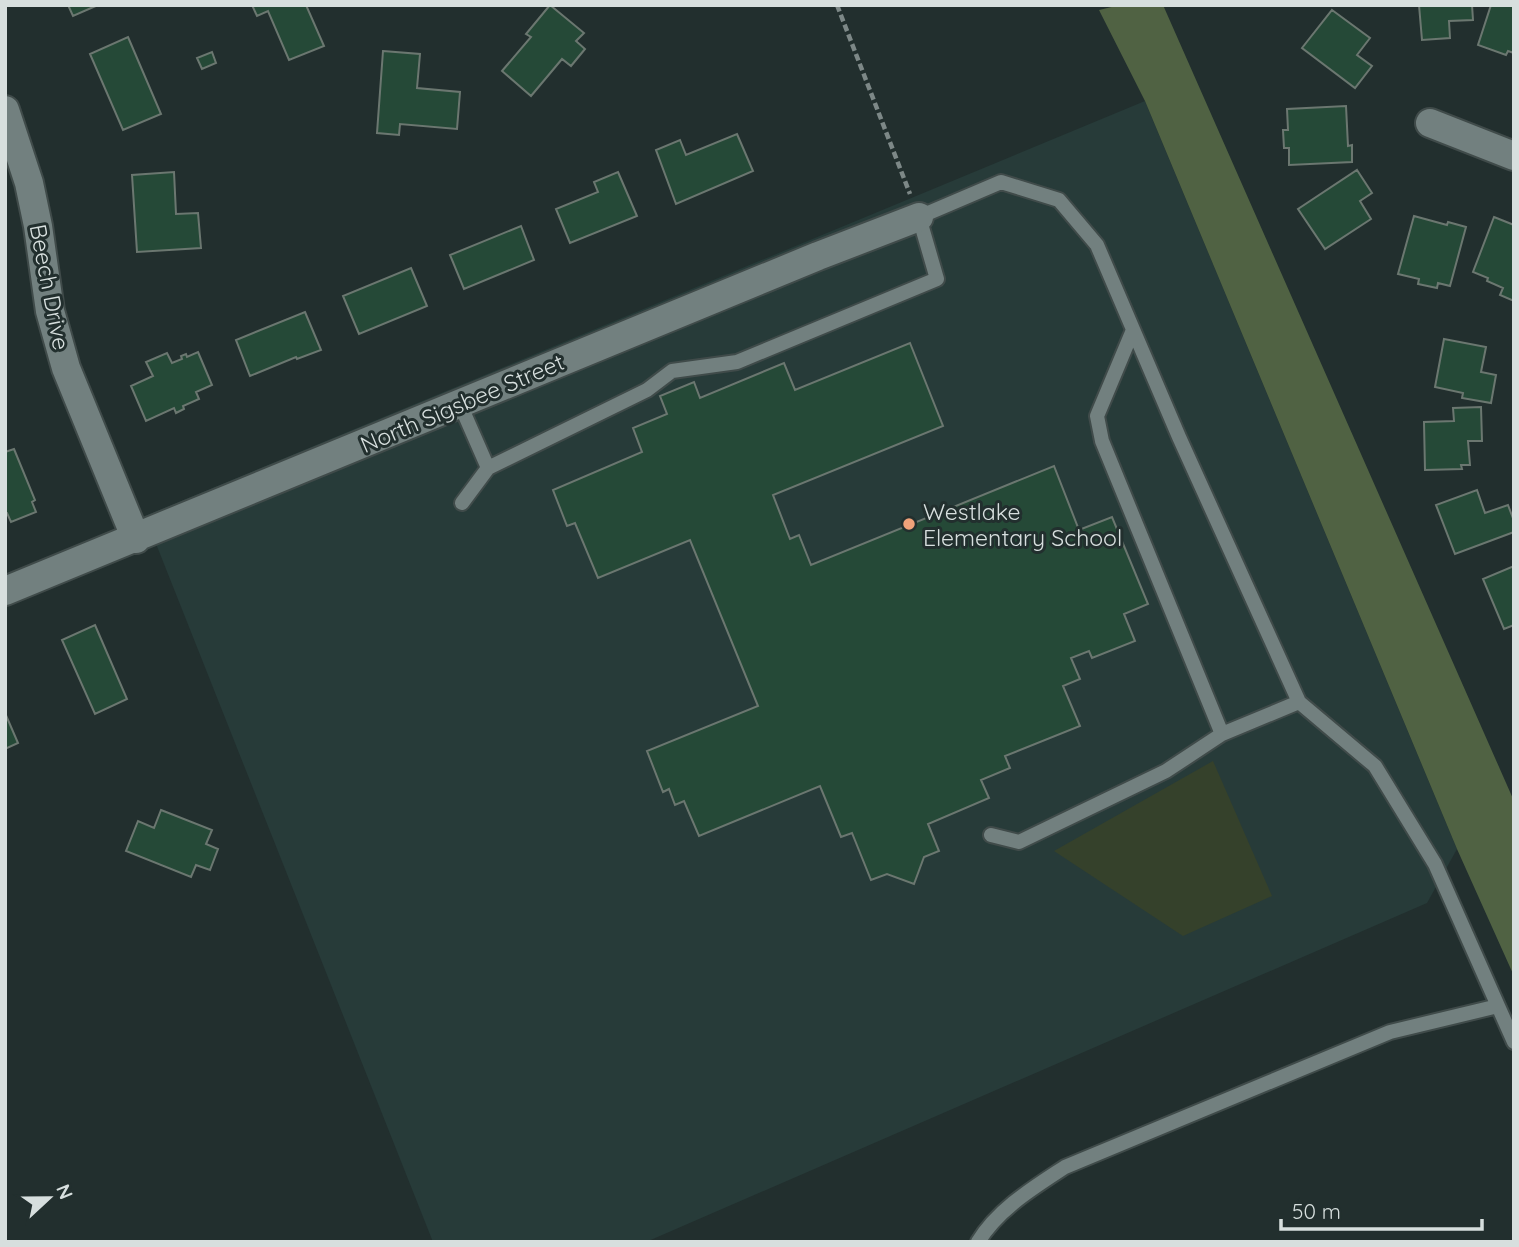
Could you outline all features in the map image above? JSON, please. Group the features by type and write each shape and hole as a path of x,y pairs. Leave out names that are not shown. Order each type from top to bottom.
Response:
{"street":[{"name":"Beech Drive","path":"5,110 29,183 50,311 66,368 136,539"},
{"path":"1430,123 1514,156"},
{"name":"North Sigsbee Street","path":"5,591 919,216"}],"lane":[{"path":"462,503 488,468 647,390 672,372 737,362 937,279 919,216 1001,182 1059,200 1097,245 1179,437 1299,702 1375,766 1435,864 1514,1042"},
{"path":"1133,330 1097,416 1099,429 1222,734"},
{"path":"460,404 488,468"},
{"path":"991,835 1019,842 1166,771 1222,734 1299,702"},
{"path":"978,1242 989,1225 1029,1190 1065,1167 1390,1032 1498,1006"}],"path":[{"path":"837,5 919,216"}],"shaded area":[{"path":"1145,101 1457,849 1427,903 646,1242 433,1242 145,516"}],"green space":[{"path":"1120,5 1163,5 1514,801 1514,976 1457,849 1145,101 1099,10"},
{"path":"1213,761 1272,896 1183,936 1054,851"}],"building":[{"path":"68,5 98,5 73,16"},
{"path":"252,5 306,5 324,46 289,60 268,11 257,16"},
{"path":"550,5 584,33 576,41 585,49 571,66 562,59 531,96 502,71 531,37 526,34"},
{"path":"1419,5 1472,5 1473,20 1449,21 1450,38 1422,40"},
{"path":"1491,5 1514,5 1514,53 1508,51 1506,55 1478,45"},
{"path":"1332,10 1370,38 1357,55 1372,66 1355,88 1302,48"},
{"path":"128,37 161,114 123,130 90,54"},
{"path":"383,51 420,54 417,88 460,92 457,129 400,124 399,135 377,133"},
{"path":"212,52 216,63 202,69 197,58"},
{"path":"1346,106 1348,146 1352,145 1352,162 1289,165 1289,148 1284,148 1283,130 1288,130 1287,109"},
{"path":"737,134 753,171 676,204 656,150 680,140 686,155"},
{"path":"1357,170 1372,193 1360,201 1371,219 1325,249 1298,209"},
{"path":"174,172 176,214 198,213 201,248 137,252 132,175"},
{"path":"618,172 637,216 570,243 556,209 598,192 594,182"},
{"path":"1414,216 1466,227 1450,286 1438,283 1437,288 1418,284 1419,279 1398,274"},
{"path":"1494,217 1514,225 1514,301 1500,295 1503,288 1473,272"},
{"path":"521,226 534,260 464,289 450,255"},
{"path":"411,268 427,306 359,334 343,296"},
{"path":"305,312 321,350 250,376 236,340"},
{"path":"1444,339 1486,347 1481,372 1496,375 1491,403 1462,398 1463,393 1435,387"},
{"path":"910,343 943,426 773,495 790,539 799,535 811,565 1054,466 1079,530 1112,517 1148,604 1124,614 1135,641 1092,658 1089,651 1071,658 1080,679 1063,686 1080,726 1005,756 1010,768 981,780 989,798 928,824 939,851 924,857 914,884 887,874 871,880 852,833 841,837 820,786 699,836 684,801 675,805 669,789 663,792 647,751 758,706 690,540 598,578 575,523 567,526 553,490 642,452 633,428 667,414 660,396 694,382 700,398 784,363 795,390"},
{"path":"198,352 212,385 196,392 199,399 183,406 184,409 176,413 174,408 146,421 131,386 153,376 146,362 167,353 172,363 182,359 181,356 186,354 187,357"},
{"path":"1481,407 1482,441 1468,441 1470,465 1461,465 1462,469 1425,470 1424,422 1454,421 1453,408"},
{"path":"14,449 35,500 32,502 36,512 11,522 5,513 5,452"},
{"path":"1477,490 1485,513 1508,505 1514,521 1514,532 1455,554 1436,505"},
{"path":"1514,566 1514,625 1504,629 1483,579"},
{"path":"95,625 127,699 95,714 62,640"},
{"path":"5,713 18,743 5,749"},
{"path":"161,810 212,830 206,844 218,849 210,870 196,865 191,877 126,851 138,821 154,828"}],"place":[{"name":"Westlake Elementary School","path":"909,524"}]}
